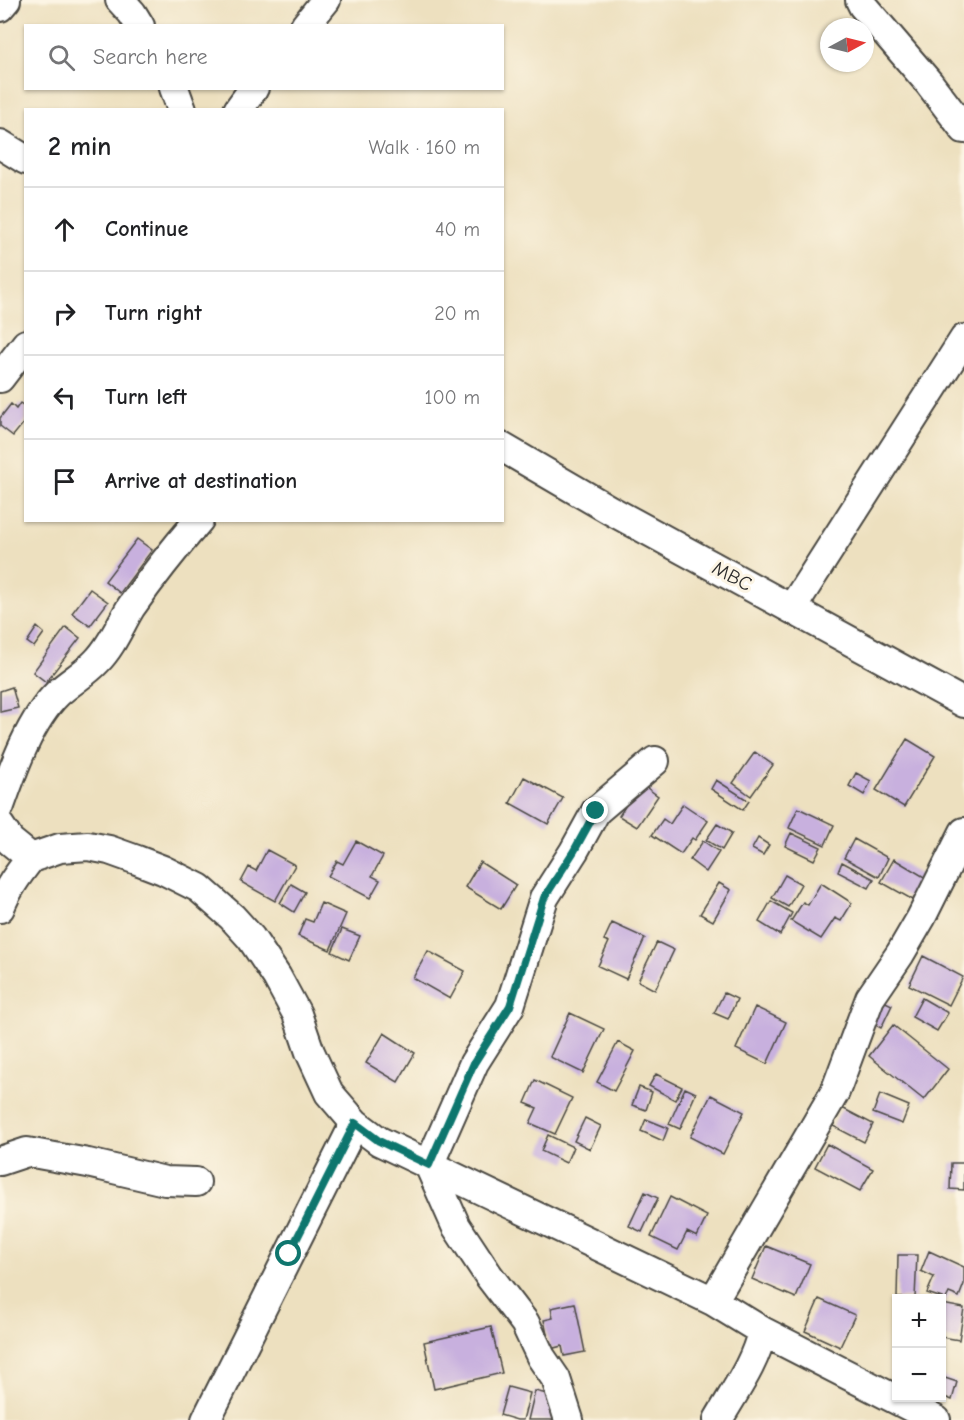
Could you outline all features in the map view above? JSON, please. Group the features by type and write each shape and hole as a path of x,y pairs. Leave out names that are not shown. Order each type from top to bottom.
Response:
{"street":[{"path":"0,7 6,0"},
{"path":"120,0 139,24"},
{"path":"307,24 326,0"},
{"path":"860,0 964,129"},
{"path":"175,90 181,108"},
{"path":"239,108 253,90"},
{"path":"0,144 24,159"},
{"path":"792,608 964,339"},
{"path":"0,378 24,347"},
{"name":"MBC","path":"504,448 610,510 964,703"},
{"path":"0,806 24,744 40,716 57,694 97,661 114,638 130,608 197,522"},
{"path":"569,1420 556,1379 541,1358 525,1323 489,1276 456,1226 429,1165 474,1063 510,1006 544,898 596,811 655,760"},
{"path":"0,826 10,841 31,858"},
{"path":"713,1301 835,1092 870,998 921,918 964,832"},
{"path":"0,908 6,894 31,858 60,848 88,846 109,850 163,870 199,888 232,917 251,938 277,977 297,1014 310,1052 329,1093 355,1123 379,1141 713,1301 762,1331 936,1420"},
{"path":"206,1420 355,1123"},
{"path":"0,1161 27,1152 165,1181 196,1182"},
{"path":"718,1420 736,1391 759,1343 762,1331"}],"building":[{"path":"20,403 24,406 24,422 13,436 0,426 0,418 11,404 16,409"},
{"path":"137,539 152,550 120,593 105,581"},
{"path":"90,589 108,602 90,626 72,613"},
{"path":"37,627 44,633 34,647 27,642"},
{"path":"66,627 80,638 46,682 33,672"},
{"path":"12,687 18,708 0,712 0,691"},
{"path":"907,739 935,756 904,807 876,790"},
{"path":"755,752 773,765 751,796 733,783"},
{"path":"856,773 871,781 864,795 849,786"},
{"path":"524,777 563,798 548,824 510,803"},
{"path":"716,780 749,801 743,810 711,789"},
{"path":"640,783 658,796 637,827 619,816"},
{"path":"683,804 708,821 695,840 692,838 681,854 652,835 663,819 670,824"},
{"path":"798,808 834,825 825,845 789,828"},
{"path":"717,824 732,833 722,850 706,840"},
{"path":"791,833 821,847 814,860 785,846"},
{"path":"758,838 769,845 763,855 752,849"},
{"path":"854,839 888,858 879,877 844,858"},
{"path":"356,841 383,856 372,876 380,880 370,898 328,876 337,861 343,864"},
{"path":"703,841 719,852 706,872 690,860"},
{"path":"267,850 295,865 275,901 241,882 249,867 256,871"},
{"path":"894,859 926,878 913,900 881,882"},
{"path":"480,862 516,885 501,909 465,887"},
{"path":"842,862 874,879 869,888 838,872"},
{"path":"785,875 801,884 788,907 772,898"},
{"path":"719,883 731,890 713,921 700,914"},
{"path":"821,883 852,903 841,921 835,918 821,939 791,921 803,902 808,905"},
{"path":"291,884 305,892 294,912 280,903"},
{"path":"771,901 792,913 780,935 759,922"},
{"path":"321,903 346,914 330,950 298,936 305,919 313,922"},
{"path":"612,923 645,938 626,979 598,966 609,942 604,940"},
{"path":"342,929 360,936 349,960 332,952"},
{"path":"657,942 674,950 655,990 638,981"},
{"path":"428,951 465,971 450,999 413,978"},
{"path":"923,956 963,977 949,1005 909,985"},
{"path":"724,993 737,999 728,1019 714,1013"},
{"path":"922,998 948,1013 937,1031 912,1017"},
{"path":"879,999 892,1005 881,1028 868,1021"},
{"path":"755,1007 786,1022 767,1064 736,1049"},
{"path":"570,1013 604,1029 583,1073 550,1057"},
{"path":"893,1025 948,1069 924,1100 869,1056"},
{"path":"384,1033 415,1053 398,1082 366,1063"},
{"path":"618,1042 635,1051 614,1091 597,1082"},
{"path":"656,1074 682,1087 675,1100 649,1086"},
{"path":"535,1080 572,1098 555,1134 530,1123 537,1108 525,1103"},
{"path":"639,1087 652,1092 646,1110 632,1105"},
{"path":"685,1088 696,1093 680,1129 669,1124"},
{"path":"880,1094 909,1106 902,1124 873,1113"},
{"path":"711,1095 744,1112 723,1154 690,1137"},
{"path":"842,1108 873,1124 864,1142 833,1126"},
{"path":"585,1118 601,1126 590,1149 574,1141"},
{"path":"646,1119 668,1128 663,1141 641,1131"},
{"path":"548,1135 573,1147 566,1163 541,1151"},
{"path":"827,1144 873,1169 860,1191 815,1167"},
{"path":"951,1163 964,1163 964,1190 950,1189"},
{"path":"645,1192 658,1198 642,1232 629,1226"},
{"path":"670,1197 707,1216 697,1237 687,1232 678,1250 651,1237"},
{"path":"766,1246 810,1264 796,1298 752,1279"},
{"path":"929,1251 964,1267 964,1284 959,1297 949,1293 946,1299 946,1294 927,1293 934,1277 921,1271"},
{"path":"898,1255 917,1255 915,1294 897,1294"},
{"path":"819,1299 855,1315 840,1347 805,1331"},
{"path":"575,1303 585,1352 564,1356 562,1346 550,1349 544,1320 553,1318 551,1308"},
{"path":"946,1305 964,1308 959,1340 946,1338"},
{"path":"491,1327 502,1373 434,1389 424,1342"},
{"path":"946,1378 957,1382 952,1400 946,1398"},
{"path":"508,1387 530,1393 523,1420 500,1415"},
{"path":"535,1391 559,1397 553,1420 528,1420"}],"route":[{"path":"289,1254 355,1123 379,1141 429,1165 474,1063 510,1006 544,898 596,811"}]}
